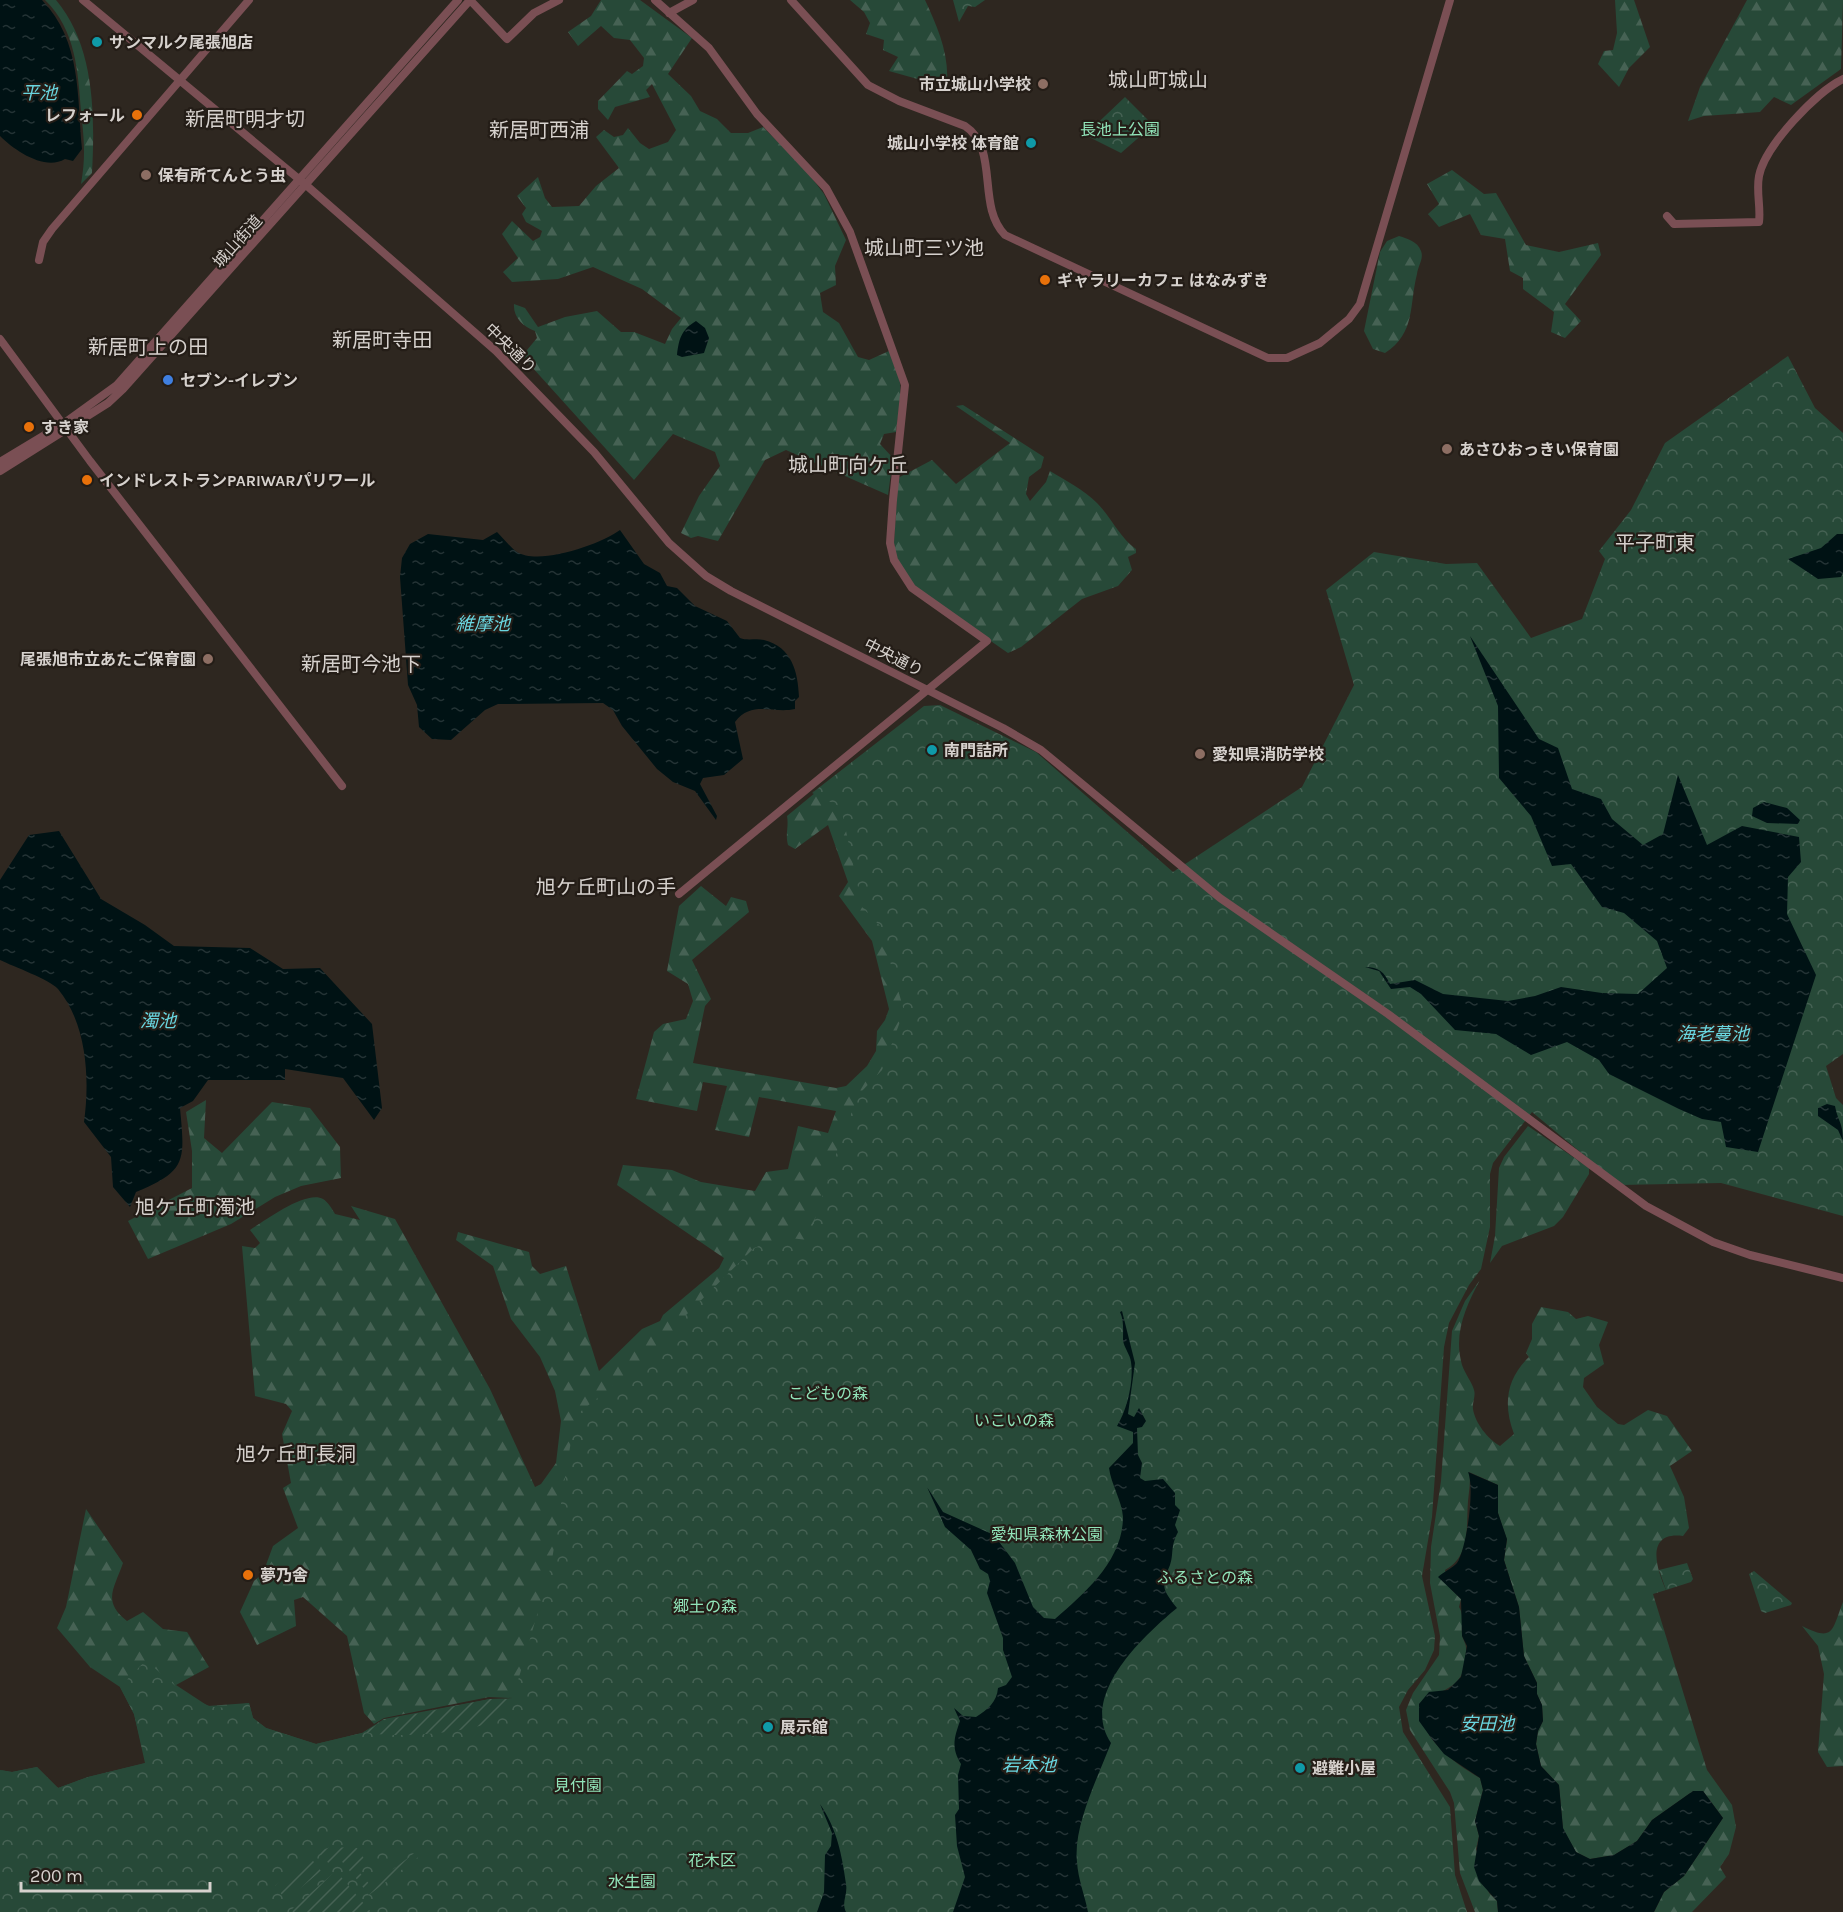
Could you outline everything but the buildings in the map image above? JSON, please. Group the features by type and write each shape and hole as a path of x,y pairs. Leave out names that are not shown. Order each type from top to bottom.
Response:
{"street":[{"name":"中央通り","path":"83,0 303,183 496,351 594,452 669,543 706,576 1041,750 1220,898 1388,1014 1646,1206 1677,1225 1749,1255 1843,1278"},
{"path":"39,260 43,242 52,229 249,0"},
{"name":"城山街道","path":"0,462 108,403 123,389 303,183 458,0"},
{"path":"470,0 507,39 534,13 559,0"},
{"name":"城山街道","path":"303,183 470,0"},
{"path":"655,0 709,48 758,114 817,177 850,232 905,385 890,543 894,560 912,588 987,641 679,894"},
{"path":"669,13 693,0"},
{"path":"791,0 876,91 965,126 974,132 981,144 993,217 998,228 1005,235 1212,333 1268,358 1280,359 1295,355 1320,343 1349,319 1360,304 1449,0"},
{"path":"1667,216 1674,224 1759,222 1758,184 1767,156 1812,102 1832,84 1843,80"},
{"path":"0,339 65,427 342,786"},
{"name":"城山街道","path":"0,471 65,427"}],"green space":[{"path":"45,0 56,0 69,18 78,38 90,82 93,128 92,173 81,184 84,148 74,52 63,25"},
{"path":"601,0 640,0 692,38 668,74 691,96 700,111 717,119 731,133 748,133 763,127 805,169 824,194 846,240 835,266 836,285 820,293 823,312 839,323 858,357 869,360 889,351 900,381 896,432 884,434 880,444 893,458 888,495 786,450 765,460 718,541 698,536 691,538 681,533 699,496 720,466 715,452 673,434 634,480 522,356 537,338 535,331 523,324 517,317 514,304 525,308 538,327 565,317 597,311 621,332 634,332 665,344 672,329 681,318 642,289 593,267 558,279 512,282 503,272 518,258 502,234 512,221 533,241 540,237 542,231 526,222 522,214 526,208 517,196 538,177 545,198 552,207 579,206 596,186 619,168 596,137 604,130 614,137 623,135 628,128 640,143 649,149 668,142 676,130 652,84 646,90 650,97 615,107 608,120 598,109 598,101 627,71 632,74 643,66 644,58 630,40 614,38 601,26 578,46 568,32 591,16"},
{"path":"850,0 925,0 944,50 947,82 921,80 889,71 898,57 883,50 884,40 866,34 870,23 864,12"},
{"path":"953,0 985,0 975,7 968,6 959,22"},
{"path":"1615,0 1634,0 1650,47 1629,68 1619,87 1598,64 1604,51 1613,50 1617,33"},
{"path":"1747,0 1843,0 1841,69 1791,105 1774,97 1760,112 1704,116 1688,121 1700,87"},
{"name":"長池上公園","path":"1125,97 1153,125 1121,153 1085,135"},
{"path":"1452,170 1484,194 1496,193 1526,245 1559,252 1598,243 1601,255 1565,304 1581,321 1565,338 1551,332 1554,312 1523,289 1523,278 1510,271 1505,239 1481,235 1470,214 1439,227 1428,214 1439,204 1427,184"},
{"path":"1399,236 1417,245 1422,257 1407,327 1402,337 1385,353 1373,349 1364,331 1380,252 1387,241"},
{"name":"愛知県森林公園","path":"1788,356 1815,408 1843,433 1843,1054 1826,1066 1836,1098 1843,1105 1843,1216 1721,1183 1620,1185 1532,1112 1493,1163 1490,1174 1490,1227 1481,1269 1469,1285 1449,1323 1444,1347 1432,1517 1422,1576 1435,1636 1434,1650 1425,1670 1408,1690 1399,1707 1403,1732 1450,1807 1455,1875 1467,1912 0,1912 0,1770 12,1772 37,1767 58,1788 88,1777 145,1763 134,1714 120,1687 146,1660 175,1686 199,1701 217,1708 249,1703 253,1718 266,1728 316,1744 362,1733 384,1719 490,1699 513,1698 551,1566 575,1416 664,1345 684,1317 754,1248 781,1237 808,1240 845,1127 861,1092 882,1070 904,1011 880,926 862,907 841,807 812,793 924,706 940,705 1036,752 1173,872 1302,787 1354,685 1326,590 1374,552 1446,564 1477,563 1531,638 1582,619 1605,559 1599,551 1631,510 1665,443"},
{"path":"963,405 1044,457 1041,468 1029,477 1026,494 1030,501 1046,482 1050,471 1092,498 1136,549 1136,553 1128,557 1132,570 1118,586 1082,599 1021,647 1008,653 913,587 896,560 894,543 898,478 932,460 956,484 1010,443 956,406"},
{"path":"855,760 871,765 949,978 588,1694 125,1828 0,1770 12,1772 37,1767 58,1788 88,1777 146,1763 134,1714 120,1687 90,1667 57,1628 66,1607 86,1509 123,1563 112,1594 112,1601 119,1614 127,1621 143,1612 163,1629 187,1632 209,1667 176,1685 208,1706 249,1703 253,1718 266,1728 316,1744 362,1733 504,1715 513,1698 489,1697 384,1718 374,1724 364,1713 347,1636 303,1597 294,1600 296,1626 257,1645 240,1612 254,1581 263,1573 273,1546 298,1528 283,1488 291,1483 282,1434 292,1411 286,1404 255,1396 242,1246 255,1248 260,1243 250,1230 286,1207 316,1197 323,1199 335,1214 360,1220 351,1206 395,1219 490,1389 535,1487 541,1484 556,1463 561,1421 555,1391 540,1357 511,1319 493,1266 456,1240 458,1232 529,1252 532,1266 540,1274 566,1266 599,1371 642,1329 660,1321 663,1315 719,1268 724,1258 617,1185 623,1165 672,1170 701,1182 755,1191 766,1172 788,1169 798,1126 828,1133 836,1111 759,1097 749,1137 715,1130 727,1086 703,1082 697,1111 636,1099 654,1032 663,1024 686,1019 693,1001 688,984 667,971 679,906 701,886 726,906 731,897 746,901 749,912 692,960 711,999 705,1006 693,1063 836,1088 846,1086 867,1066 876,1051 877,1031 889,1009 872,941 839,896 848,882 828,825 795,849 788,845 787,816"},
{"path":"206,1100 204,1138 222,1153 272,1102 310,1108 340,1147 341,1178 301,1186 275,1197 231,1224 148,1259 128,1221 192,1188 192,1151 186,1112"},
{"path":"1528,1126 1589,1168 1589,1174 1563,1217 1554,1226 1502,1246 1490,1263 1495,1236 1499,1168 1504,1157"},
{"path":"1480,1280 1462,1321 1460,1354 1463,1368 1474,1390 1473,1409 1476,1420 1495,1443 1500,1446 1514,1434 1508,1413 1511,1383 1521,1365 1529,1357 1526,1353 1532,1339 1532,1324 1541,1307 1568,1312 1576,1319 1588,1316 1608,1322 1599,1345 1604,1364 1584,1378 1583,1387 1597,1407 1618,1424 1624,1425 1648,1410 1667,1416 1692,1451 1670,1466 1684,1497 1689,1528 1683,1536 1671,1536 1663,1539 1658,1545 1657,1562 1666,1590 1653,1594 1707,1770 1732,1805 1736,1827 1729,1854 1720,1867 1726,1877 1692,1912 1654,1912 1664,1892 1684,1876 1723,1818 1703,1791 1693,1791 1652,1820 1637,1841 1614,1855 1590,1859 1576,1852 1563,1829 1559,1785 1541,1766 1536,1744 1538,1731 1543,1721 1542,1705 1537,1694 1537,1683 1524,1656 1519,1607 1504,1560 1507,1540 1498,1513 1498,1485 1469,1472 1467,1530 1463,1549 1453,1564 1445,1570 1450,1588 1461,1599 1459,1607 1462,1617 1462,1636 1466,1646 1463,1672 1453,1685 1419,1704 1425,1728 1439,1748 1480,1778 1483,1790 1475,1821 1479,1836 1476,1849 1489,1893 1497,1901 1498,1912 1475,1912 1460,1873 1454,1803 1450,1792 1410,1730 1406,1710 1413,1693 1439,1655 1440,1636 1430,1583 1431,1547 1441,1481 1452,1331 1465,1301"},
{"path":"1687,1563 1693,1579 1691,1582 1666,1590 1659,1570"},
{"path":"1754,1571 1792,1603 1791,1605 1765,1613 1761,1611 1749,1574"},
{"path":"1843,1602 1843,1766 1827,1767 1818,1752 1824,1674 1818,1646 1802,1626 1813,1631 1827,1633 1834,1626"},
{"path":"490,1699 512,1699 503,1715 477,1727 415,1735 364,1732 385,1720"},
{"path":"331,1847 357,1848 365,1860 356,1867 359,1871 353,1875 339,1858 330,1865 318,1851"},
{"path":"417,1851 420,1855 417,1858 369,1895 355,1877 360,1873 371,1886"},
{"path":"310,1857 321,1871 286,1900 275,1886"},
{"path":"336,1871 371,1912 293,1912 291,1910"}],"water":[{"name":"平池","path":"0,0 42,0 55,16 64,34 71,52 78,90 82,149 73,161 65,159 49,163 31,158 0,136"},
{"path":"696,321 705,328 709,338 704,353 682,357 677,355 682,335"},
{"name":"維摩池","path":"620,530 644,564 660,573 667,586 677,588 695,606 727,621 740,638 774,643 787,655 795,670 799,697 795,701 795,709 763,709 748,711 742,715 735,722 743,759 724,775 703,778 700,784 717,816 716,820 695,791 673,782 657,769 622,726 613,710 603,703 498,704 485,710 451,740 432,739 419,727 417,705 408,685 400,577 402,558 410,544 428,534 483,540 497,532 517,552 527,556 540,556 570,552 611,536"},
{"path":"1837,534 1843,534 1843,573 1841,577 1818,579 1788,559 1821,548"},
{"name":"海老蔓池","path":"1470,636 1539,739 1558,748 1572,789 1601,799 1612,819 1643,845 1663,834 1678,775 1707,845 1742,826 1799,837 1801,862 1788,877 1787,914 1816,975 1758,1152 1726,1147 1721,1122 1702,1119 1609,1074 1599,1060 1567,1042 1531,1055 1496,1034 1455,1030 1421,994 1410,987 1391,989 1379,971 1365,967 1380,971 1390,984 1415,980 1443,994 1508,1001 1535,996 1561,987 1602,993 1638,994 1667,968 1657,941 1624,913 1602,907 1571,864 1552,866 1531,816 1499,778 1498,706"},
{"path":"1764,802 1787,808 1800,820 1798,824 1767,823 1752,816 1753,808"},
{"name":"濁池","path":"59,831 101,899 145,925 174,946 250,948 283,969 320,968 372,1024 382,1108 374,1120 343,1078 285,1069 285,1080 208,1080 193,1101 180,1108 182,1152 179,1162 174,1170 165,1177 136,1192 130,1207 113,1187 111,1157 84,1122 87,1088 84,1052 81,1035 68,1003 53,985 0,960 0,880 29,835"},
{"path":"1827,1104 1835,1106 1843,1141 1838,1130 1818,1116 1818,1108"},
{"name":"岩本池","path":"1122,1311 1135,1363 1128,1414 1134,1417 1139,1408 1146,1421 1142,1427 1137,1428 1138,1455 1142,1463 1140,1478 1145,1481 1163,1479 1175,1493 1175,1505 1180,1510 1175,1525 1178,1532 1164,1583 1168,1596 1177,1608 1132,1651 1109,1687 1103,1706 1103,1725 1111,1743 1083,1817 1077,1848 1079,1875 1088,1912 953,1912 965,1877 957,1846 955,1815 959,1809 958,1775 961,1764 954,1743 960,1721 954,1708 963,1716 976,1717 991,1705 998,1688 1006,1685 1012,1677 1003,1650 1003,1638 987,1593 990,1581 988,1574 980,1569 971,1550 945,1527 927,1487 943,1512 994,1535 1015,1563 1033,1607 1044,1618 1055,1619 1067,1609 1100,1574 1117,1547 1121,1533 1122,1511 1109,1468 1133,1443 1133,1432 1117,1426 1127,1404 1132,1370 1123,1340 1123,1322 1120,1312"},
{"name":"安田池","path":"1468,1472 1498,1485 1498,1513 1507,1539 1504,1560 1519,1607 1524,1656 1537,1683 1537,1694 1542,1705 1543,1721 1538,1731 1536,1744 1541,1766 1559,1785 1563,1828 1576,1852 1590,1859 1614,1855 1637,1841 1652,1820 1693,1791 1703,1791 1723,1818 1684,1876 1664,1892 1654,1912 1498,1912 1497,1901 1479,1881 1474,1867 1479,1836 1475,1821 1483,1790 1480,1778 1444,1754 1419,1721 1419,1704 1429,1692 1448,1690 1461,1677 1467,1646 1462,1636 1461,1599 1438,1577 1453,1567 1461,1555 1470,1504 1471,1491"},
{"path":"820,1804 831,1823 840,1853 846,1888 844,1905 846,1912 817,1912 824,1892 825,1855 831,1846 832,1833"}],"place":[{"name":"サンマルク尾張旭店","path":"97,42"},
{"name":"市立城山小学校","path":"1043,84"},
{"name":"レフォール","path":"137,115"},
{"name":"城山小学校 体育館","path":"1031,143"},
{"name":"保有所てんとう虫","path":"146,175"},
{"name":"ギャラリーカフェ はなみずき","path":"1045,280"},
{"name":"セブン-イレブン","path":"168,380"},
{"name":"すき家","path":"29,427"},
{"name":"あさひおっきい保育園","path":"1447,449"},
{"name":"インドレストランPARIWARパリワール","path":"87,480"},
{"name":"尾張旭市立あたご保育園","path":"208,659"},
{"name":"南門詰所","path":"932,750"},
{"name":"愛知県消防学校","path":"1200,754"},
{"name":"夢乃舎","path":"248,1575"},
{"name":"展示館","path":"768,1727"},
{"name":"避難小屋","path":"1300,1768"}],"district":[{"name":"城山町城山","path":"1158,80"},
{"name":"新居町明才切","path":"245,119"},
{"name":"新居町西浦","path":"539,130"},
{"name":"城山町三ツ池","path":"924,248"},
{"name":"新居町寺田","path":"382,340"},
{"name":"新居町上の田","path":"148,347"},
{"name":"城山町向ケ丘","path":"848,465"},
{"name":"平子町東","path":"1655,543"},
{"name":"新居町今池下","path":"361,664"},
{"name":"旭ケ丘町山の手","path":"606,887"},
{"name":"旭ケ丘町濁池","path":"195,1207"},
{"name":"旭ケ丘町長洞","path":"296,1454"}],"park label":[{"name":"こどもの森","path":"828,1393"},
{"name":"いこいの森","path":"1014,1420"},
{"name":"ふるさとの森","path":"1205,1577"},
{"name":"郷土の森","path":"705,1606"},
{"name":"見付園","path":"578,1785"},
{"name":"花木区","path":"712,1860"},
{"name":"水生園","path":"632,1881"}]}
